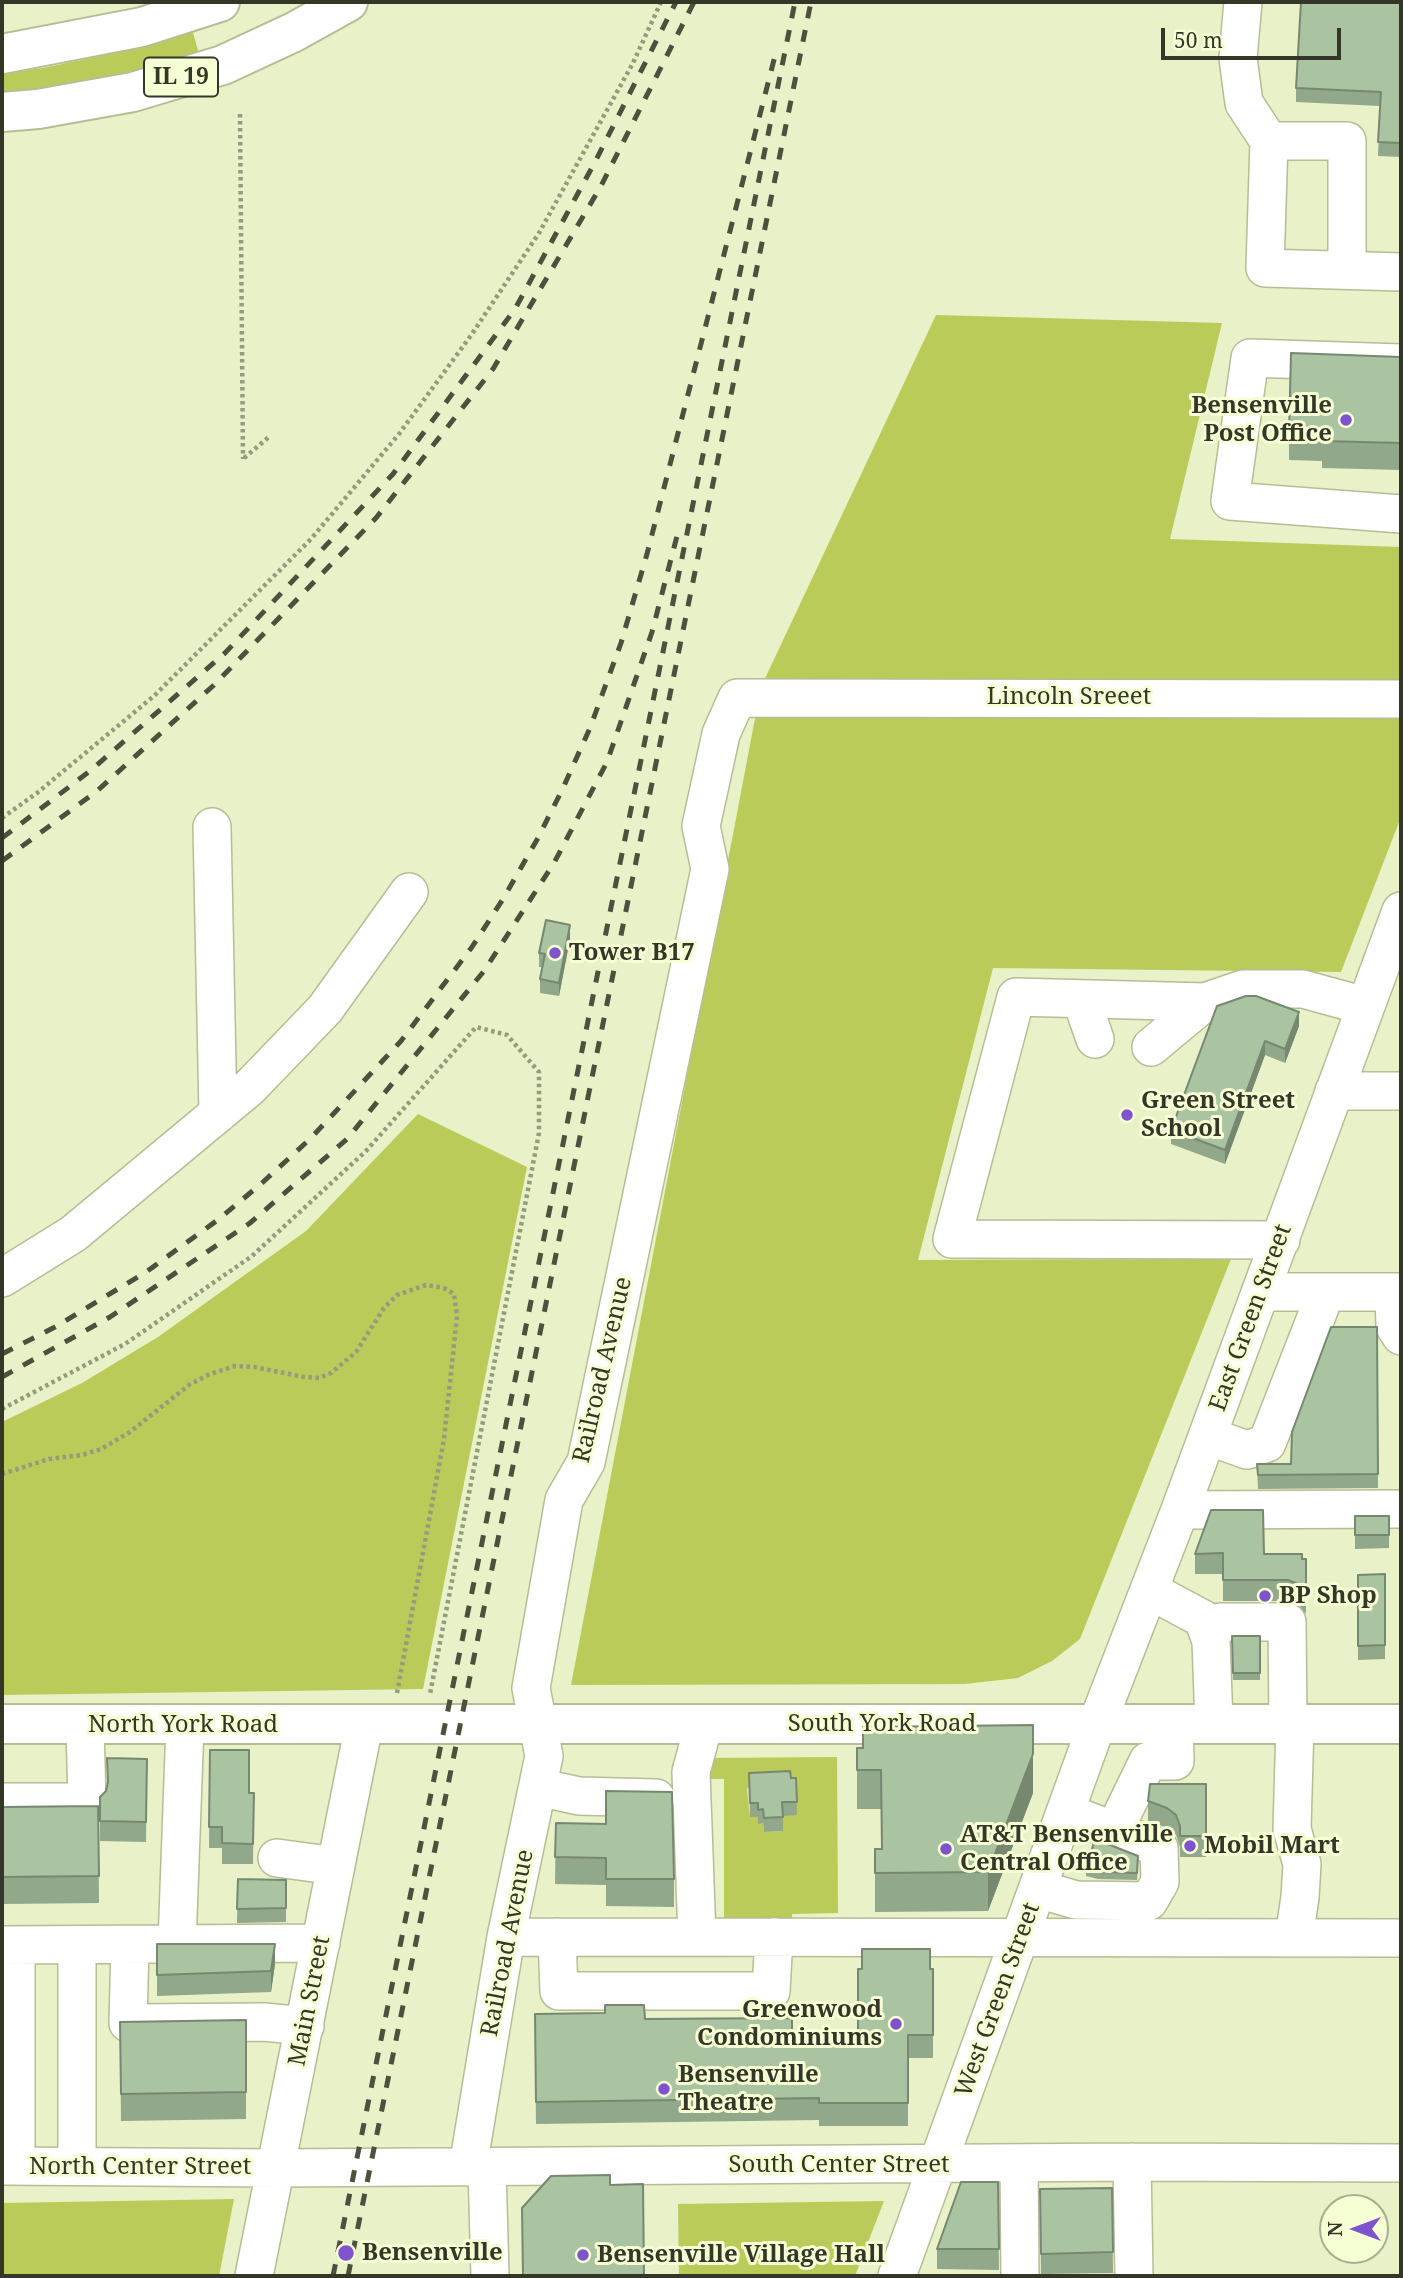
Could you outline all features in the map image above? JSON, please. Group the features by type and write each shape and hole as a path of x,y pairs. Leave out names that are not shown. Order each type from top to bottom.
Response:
{"main road":[{"name":"IL 19","path":"2,54 142,27 220,2"},
{"name":"IL 19","path":"2,113 133,92 223,65 294,32 348,2"},
{"name":"North York Road","path":"2,1724 393,1725"},
{"name":"South York Road","path":"393,1725 1401,1724"}],"street":[{"path":"1243,2 1238,58 1244,103 1269,141 1265,268 1401,272"},
{"path":"1269,141 1347,141 1347,270"},
{"path":"1401,363 1250,358 1230,501 1401,514"},
{"name":"Lincoln Sreeet","path":"737,698 1401,699"},
{"name":"Railroad Avenue","path":"490,2276 477,2167 506,1937 544,1756 531,1688 564,1500 586,1462 710,869 701,826 721,734 737,698"},
{"path":"212,827 218,1114"},
{"path":"2,1278 73,1234 250,1087 325,1009 409,892"},
{"name":"East Green Street","path":"1097,1724 1208,1436 1401,911"},
{"path":"1281,1240 952,1239 1016,997 1205,1002 1243,989 1303,989 1365,1006"},
{"path":"1081,999 1095,1039"},
{"path":"1151,1047 1205,1002"},
{"path":"1334,1091 1401,1091"},
{"path":"1261,1292 1398,1292 1395,1327 1401,1336"},
{"path":"1208,1436 1247,1450 1267,1443 1326,1292"},
{"path":"1180,1510 1401,1509"},
{"path":"1149,1590 1203,1619 1211,1641 1214,1724"},
{"path":"1205,1626 1221,1622 1287,1622 1292,1724 1292,1829 1302,1864 1294,1938"},
{"path":"697,1937 691,1772 704,1724"},
{"name":"West Green Street","path":"897,2276 1097,1724"},
{"path":"1114,1831 1148,1761 1175,1761 1174,1724"},
{"path":"177,1944 185,1725"},
{"name":"Main Street","path":"254,2276 336,1866 393,1725"},
{"path":"2,1802 87,1802 85,1726"},
{"path":"538,1787 579,1796 692,1799"},
{"path":"1038,1889 1076,1900 1149,1901 1160,1882 1159,1848 1065,1812"},
{"path":"277,1858 336,1866"},
{"path":"506,1937 1401,1938"},
{"path":"557,1937 559,1991 771,1991 774,1937"},
{"path":"9,2166 9,1945 321,1943"},
{"path":"77,1945 77,2166"},
{"path":"130,1945 128,2023 264,2022 305,2026"},
{"path":"1132,2162 1134,2276"},
{"name":"South Center Street","path":"277,2168 1132,2162 1401,2163"},
{"path":"1019,2163 1020,2276"},
{"name":"North Center Street","path":"9,2166 277,2168"}],"path":[{"path":"2,818 37,793 155,696 312,539 399,434 472,334 539,233 633,63 661,2"},
{"path":"240,114 243,458 270,436"},
{"path":"2,1409 125,1344 252,1256 366,1151 477,1027 507,1035 540,1072 540,1133 393,1725"},
{"path":"2,1474 49,1459 82,1455 102,1449 130,1433 189,1385 210,1374 235,1366 319,1378 331,1373 356,1352 384,1308 397,1295 426,1285 444,1288 454,1294 457,1316 444,1439 393,1725"}],"green space":[{"path":"192,29 199,54 115,79 49,91 2,94 2,73 43,68 109,54"},
{"path":"936,315 1222,323 1170,539 1401,547 1401,817 1341,972 993,968 918,1260 1231,1259 1080,1639 1052,1661 1018,1678 965,1684 571,1685 761,687"},
{"path":"418,1114 527,1167 423,1689 2,1695 2,1422 82,1383 158,1337 306,1231"},
{"path":"837,1757 838,1913 792,1914 792,1931 724,1932 724,1779 706,1779 706,1758","holes":["751,1785 782,1831 764,1832 763,1823 758,1823 758,1817 750,1817 747,1789"]},
{"path":"234,2199 219,2276 2,2276 2,2203"},
{"path":"884,2201 855,2276 679,2276 678,2204"}],"building":[{"path":"1301,2 1401,2 1401,143 1378,142 1381,92 1296,88"},
{"name":"Bensenville Post Office","path":"1291,353 1401,357 1401,443 1322,441 1323,434 1289,433"},
{"name":"Tower B17","path":"546,920 570,925 559,983 540,979 545,954 539,953"},
{"path":"1246,996 1256,996 1299,1012 1285,1049 1265,1041 1225,1150 1171,1130 1217,1006"},
{"path":"1331,1327 1377,1327 1378,1474 1258,1475 1257,1464 1291,1464 1292,1432"},
{"path":"1211,1510 1263,1510 1264,1554 1302,1554 1302,1559 1306,1559 1306,1593 1298,1584 1288,1580 1223,1580 1223,1553 1195,1554"},
{"path":"1355,1516 1389,1516 1389,1535 1355,1535"},
{"path":"1385,1574 1385,1645 1358,1646 1358,1575"},
{"path":"1232,1636 1260,1636 1260,1673 1233,1673"},
{"name":"AT&T Bensenville Central Office","path":"1033,1725 1033,1754 988,1872 875,1873 875,1849 882,1849 881,1770 857,1770 857,1748 863,1748 863,1727"},
{"path":"210,1750 249,1750 249,1793 254,1793 253,1844 222,1843 222,1827 209,1827"},
{"path":"107,1758 147,1759 146,1822 100,1821 100,1797 106,1791 108,1782"},
{"path":"790,1771 791,1778 796,1778 797,1802 782,1802 783,1817 764,1818 763,1809 758,1810 758,1803 750,1803 749,1773"},
{"path":"1150,1784 1206,1784 1206,1836 1180,1836 1176,1815 1167,1808 1148,1801"},
{"path":"606,1791 672,1792 674,1879 606,1879 606,1858 555,1857 556,1823 606,1824"},
{"path":"98,1806 99,1876 2,1877 2,1807"},
{"path":"1095,1839 1138,1856 1137,1873 1086,1869"},
{"path":"238,1879 286,1880 286,1908 237,1909"},
{"path":"157,1944 275,1944 271,1971 157,1975"},
{"path":"862,1949 930,1949 930,1969 933,1969 933,2035 908,2035 908,2103 819,2103 819,2098 536,2102 535,2014 605,2013 605,2005 644,2005 645,2019 792,2018 792,2033 858,2033 858,1969 862,1969"},
{"path":"246,2020 246,2092 121,2094 120,2022"},
{"name":"Bensenville Village Hall","path":"610,2175 610,2185 643,2184 644,2276 523,2276 522,2208 551,2176"},
{"path":"961,2182 998,2182 999,2249 937,2249"},
{"path":"1112,2188 1113,2252 1041,2254 1040,2189"}],"railway":[{"path":"2,838 90,771 225,653 393,474 515,309 595,162 676,2"},
{"path":"2,861 97,791 214,685 376,518 493,369 601,186 694,2"},
{"path":"333,2276 795,2"},
{"path":"348,2276 811,2"},
{"path":"2,1354 55,1327 146,1272 219,1219 262,1183 311,1138 401,1041 472,947 503,899 563,788 590,728 621,643 647,554 776,52"},
{"path":"2,1377 110,1317 250,1223 347,1139 484,971 554,863 607,762 652,632 677,536"}],"place":[{"name":"Bensenville Post Office","path":"1346,420"},
{"name":"Tower B17","path":"555,953"},
{"name":"Green Street School","path":"1127,1115"},
{"name":"BP Shop","path":"1265,1596"},
{"name":"Mobil Mart","path":"1190,1846"},
{"name":"AT&T Bensenville Central Office","path":"946,1849"},
{"name":"Greenwood Condominiums","path":"896,2024"},
{"name":"Bensenville Theatre","path":"664,2089"},
{"name":"Bensenville","path":"346,2253"},
{"name":"Bensenville Village Hall","path":"583,2255"}]}
